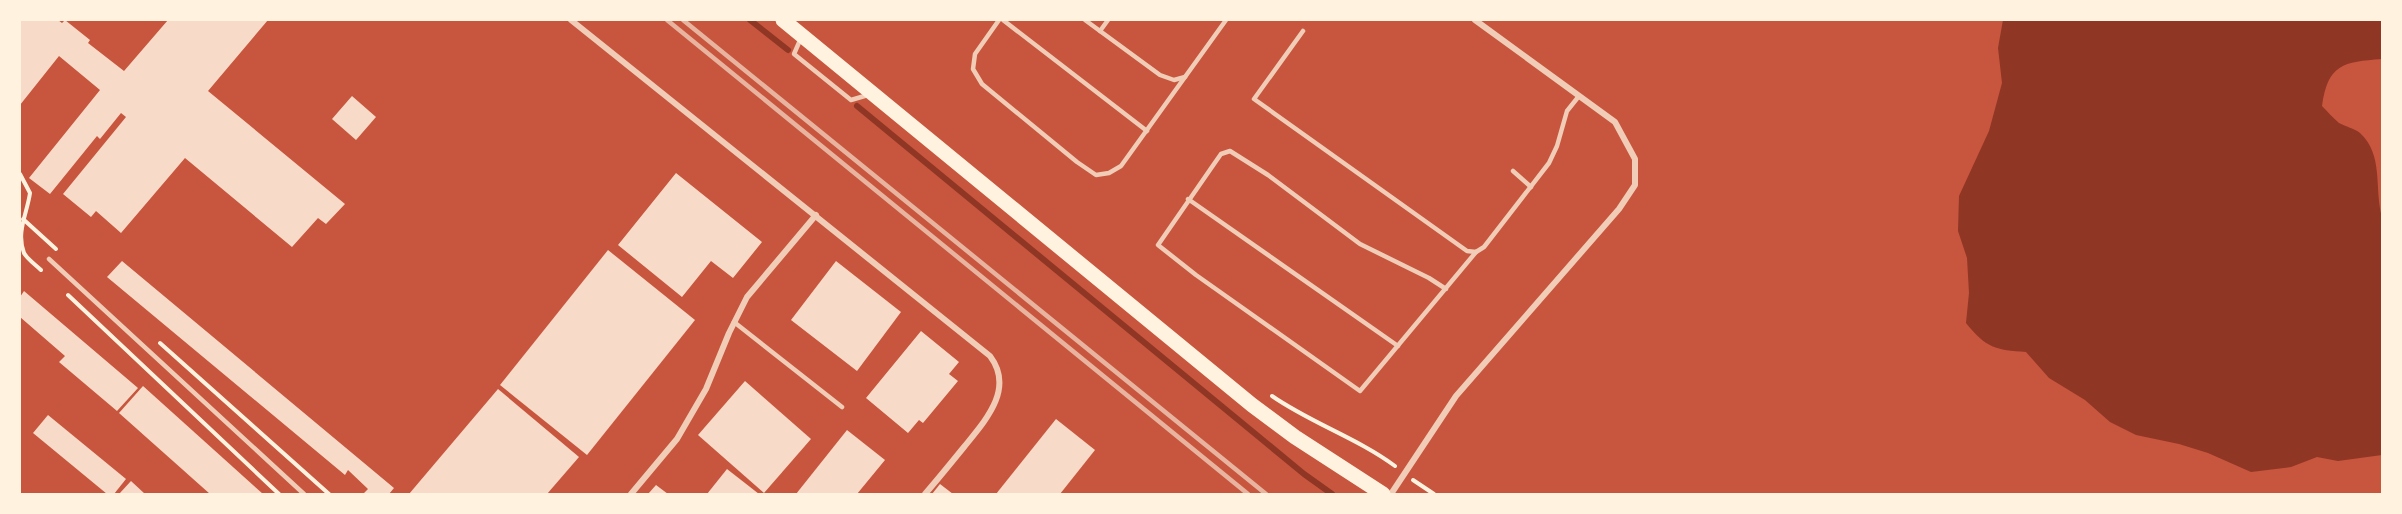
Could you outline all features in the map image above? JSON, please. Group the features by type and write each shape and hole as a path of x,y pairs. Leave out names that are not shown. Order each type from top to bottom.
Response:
{"main road":[{"path":"783,20 1252,405 1295,437 1383,495"}],"street":[{"path":"572,20 990,356 997,365 999,394 990,415 925,495"},
{"path":"1391,495 1456,396 1619,209 1635,185 1635,159 1615,122 1475,20"},
{"path":"631,495 682,429 706,389 747,297 816,215"}],"lane":[{"path":"1147,131 1001,20 975,54 973,69 982,84 1096,175 1109,173 1121,166 1147,131 1226,20"},
{"path":"1085,20 1160,75 1174,80 1185,77"},
{"path":"1100,31 1108,20"},
{"path":"1303,31 1254,99 1467,251 1476,252"},
{"path":"1446,289 1429,278 1360,244 1268,175 1230,151 1221,154 1158,245 1196,275 1360,391 1446,289 1476,252 1484,247 1549,163 1557,146 1567,111 1579,96"},
{"path":"1513,171 1531,187"},
{"path":"1188,199 1398,346"},
{"path":"49,259 304,495"},
{"path":"734,322 842,407"}],"path":[{"path":"20,174 30,193 20,225 22,256 41,270"},
{"path":"23,219 58,251"},
{"path":"67,294 279,495"},
{"path":"154,337 329,495"},
{"path":"1265,391 1313,422 1383,457"}],"shaded area":[{"path":"2003,20 2382,20 2382,59 2347,64 2333,73 2328,81 2322,106 2339,123 2360,133 2368,142 2377,173 2382,217 2382,455 2338,461 2317,457 2291,467 2251,472 2208,453 2136,435 2110,422 2085,400 2049,378 2026,352 1992,346 1980,338 1966,323 1969,293 1967,258 1958,231 1959,196 1989,131 2002,83 1998,48"}],"building":[{"path":"20,20 58,20 62,23 65,20 90,40 88,43 124,71 168,20 268,20 208,91 345,204 326,224 318,218 292,247 185,158 121,233 96,211 91,217 63,194 126,117 121,113 100,139 97,136 50,194 29,178 100,90 59,56 20,105"},
{"path":"352,96 376,117 356,140 332,119"},
{"path":"676,173 762,242 733,278 711,261 682,297 618,245"},
{"path":"608,250 695,320 587,455 500,385"},
{"path":"122,261 394,488 389,494 363,494 368,489 348,470 345,475 107,277"},
{"path":"836,261 901,312 857,371 791,320"},
{"path":"24,291 138,388 117,411 59,362 65,356 20,317 20,297"},
{"path":"921,331 959,362 949,374 958,381 923,423 919,420 908,433 866,398"},
{"path":"745,381 811,439 764,493 698,435"},
{"path":"143,386 263,494 210,494 119,413"},
{"path":"498,389 579,457 547,494 409,494"},
{"path":"48,415 126,479 114,494 107,494 33,433"},
{"path":"1056,419 1095,450 1060,494 996,494"},
{"path":"847,430 885,460 857,494 796,494"},
{"path":"727,469 759,494 707,494"},
{"path":"131,481 145,494 119,494"},
{"path":"940,484 953,494 932,494"},
{"path":"656,485 668,494 648,494"}],"waterway":[{"path":"750,20 788,50"},
{"path":"857,106 1304,474 1332,494"}],"railway":[{"path":"667,20 1248,494"},
{"path":"683,20 1266,494"}]}
